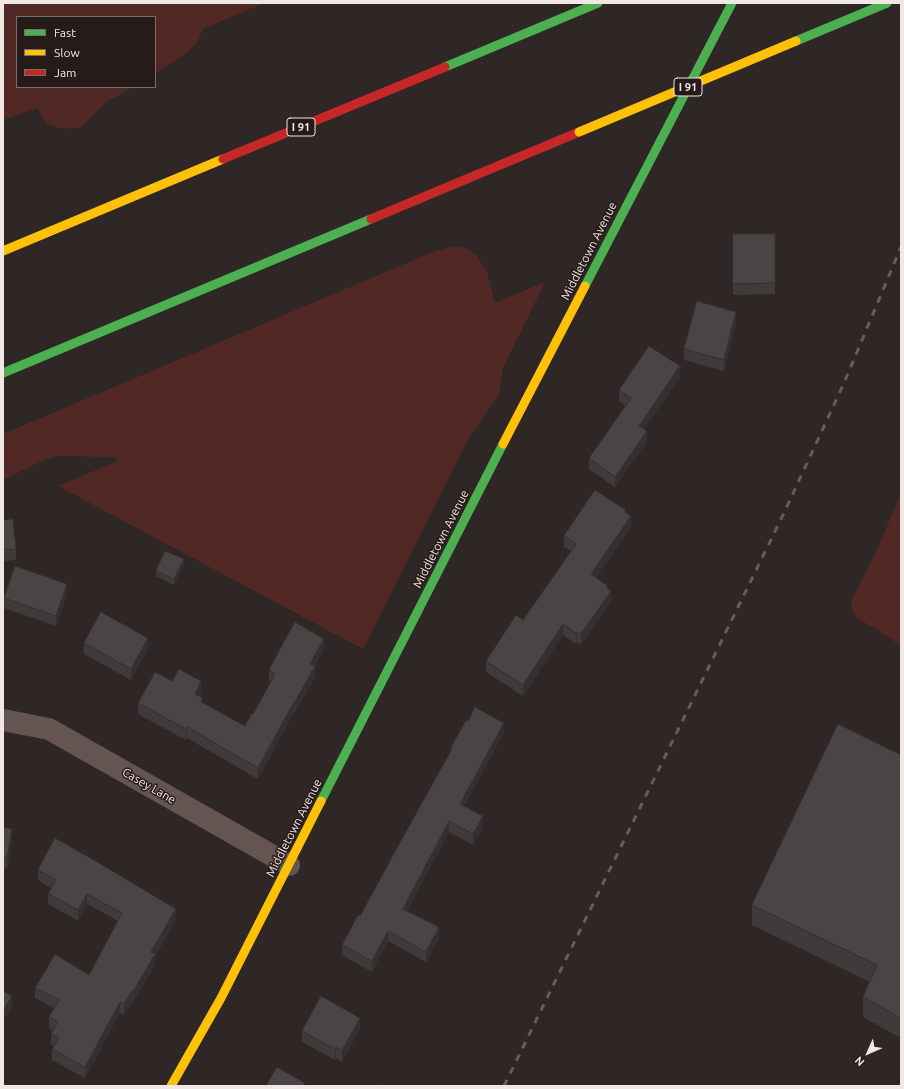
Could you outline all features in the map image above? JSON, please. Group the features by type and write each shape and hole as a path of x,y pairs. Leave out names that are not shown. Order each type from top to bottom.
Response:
{"main road":[{"name":"I 91","path":"3,251 598,3"},
{"name":"Middletown Avenue","path":"171,1086 221,998 519,413 732,3"},
{"name":"I 91","path":"3,373 887,3"}],"street":[{"name":"Casey Lane","path":"3,720 49,729 289,865"}],"shaded area":[{"path":"3,3 264,3 203,29 197,43 184,55 156,73 156,16 16,16 16,88 131,88 106,102 82,127 64,129 47,124 37,108 3,120"},
{"path":"463,246 477,256 487,272 495,303 545,282 503,368 499,395 468,439 363,649 58,486 118,461 114,457 58,456 40,462 3,480 3,434 428,254 445,248"},
{"path":"901,493 901,646 857,618 852,610 851,601 876,552"}],"building":[{"path":"733,234 775,234 775,283 733,284"},
{"path":"697,301 736,312 724,360 684,349"},
{"path":"649,346 680,366 639,426 647,431 615,477 589,458 631,398 619,390"},
{"path":"595,490 626,510 625,512 631,516 591,574 608,586 607,588 611,591 581,634 576,633 563,624 523,685 486,661 516,615 523,620 576,544 564,536"},
{"path":"13,519 16,549 3,550 3,520"},
{"path":"165,551 184,559 174,579 156,571"},
{"path":"15,566 67,584 56,616 4,598"},
{"path":"101,612 148,638 131,669 84,643"},
{"path":"295,622 324,639 310,664 315,666 258,768 187,727 186,729 138,703 155,672 172,681 179,669 201,681 195,694 203,698 201,702 245,726 275,674 269,670"},
{"path":"475,707 504,723 460,804 483,816 473,834 449,821 403,909 439,927 426,952 388,931 372,961 342,945 358,915 360,916 452,749 450,749"},
{"path":"838,724 901,755 901,1018 863,997 877,965 752,905"},
{"path":"3,827 12,829 7,858 3,856"},
{"path":"55,838 176,909 151,952 155,954 133,992 132,991 124,1004 120,1002 85,1067 52,1049 59,1038 51,1034 58,1022 49,1017 59,1000 35,988 55,954 89,975 122,913 87,894 78,910 48,894 56,880 38,870"},
{"path":"3,991 12,996 3,1011"},
{"path":"321,996 360,1018 342,1051 336,1047 335,1049 302,1031"},
{"path":"277,1067 305,1083 305,1086 266,1086"}],"railway":[{"path":"504,1086 784,513 844,383 901,247"}],"traffic: fast":[{"path":"445,67 598,3"},
{"path":"585,286 732,3"},
{"path":"796,41 887,3"},
{"path":"3,373 371,219"},
{"path":"321,801 503,444"}],"traffic: slow":[{"path":"579,132 796,41"},
{"path":"3,251 223,159"},
{"path":"503,444 585,286"},
{"path":"171,1086 221,998 321,801"}],"traffic: jam":[{"path":"223,159 445,67"},
{"path":"371,219 579,132"}]}
